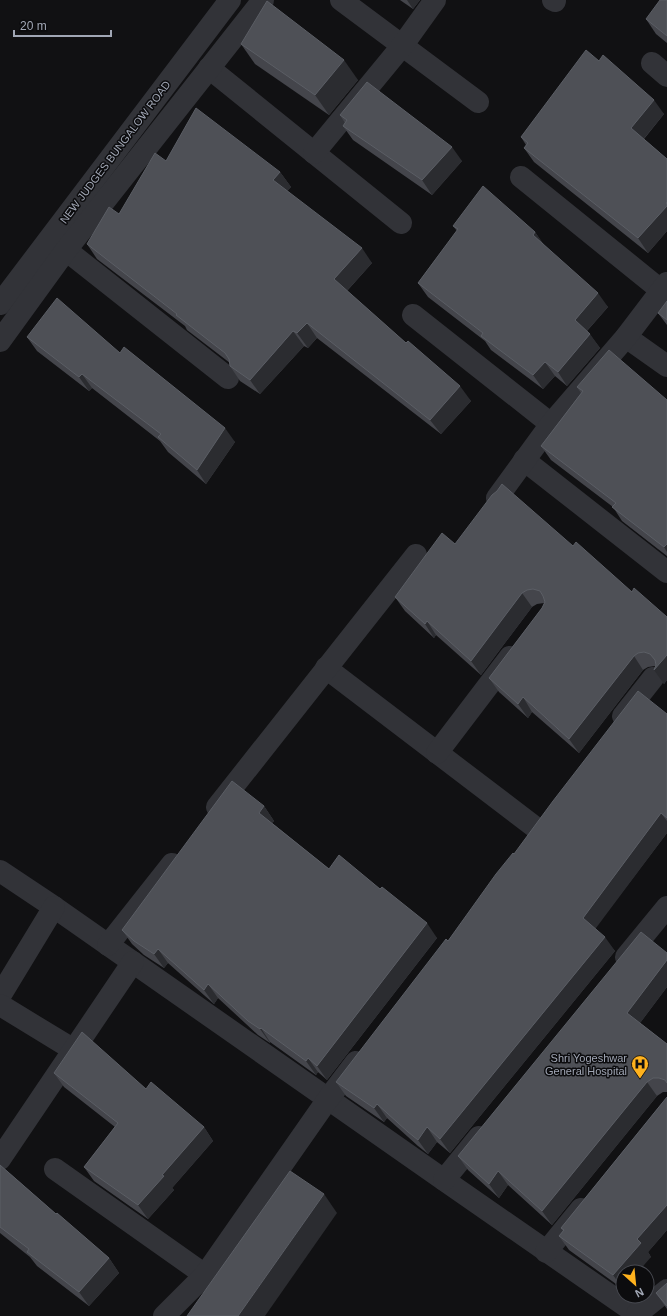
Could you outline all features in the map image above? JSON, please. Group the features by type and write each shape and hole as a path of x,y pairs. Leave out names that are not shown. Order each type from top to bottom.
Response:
{"street":[{"name":"NEW JUDGES BUNGALOW ROAD","path":"0,304 230,0"},
{"path":"0,341 66,250 263,0"},
{"path":"341,0 478,102"},
{"path":"314,153 402,46 435,0"},
{"path":"208,68 401,223"},
{"path":"497,498 551,424 626,338 664,287 521,177"},
{"path":"66,250 228,378"},
{"path":"413,315 551,424"},
{"path":"626,338 667,366"},
{"path":"524,460 667,572"},
{"path":"204,824 416,555"},
{"path":"437,752 523,640"},
{"path":"326,668 537,828"},
{"path":"609,734 652,678"},
{"path":"108,945 184,848"},
{"path":"0,871 133,962 546,1252 639,1315 667,1290"},
{"path":"0,996 54,907"},
{"path":"612,974 667,907"},
{"path":"0,1160 133,962"},
{"path":"0,1005 74,1050"},
{"path":"164,1316 205,1275 328,1100 368,1047"},
{"path":"444,1180 491,1122"},
{"path":"55,1169 205,1275"},
{"path":"546,1252 592,1196"}],"building":[{"path":"660,0 667,0 667,36 646,19"},
{"path":"267,1 344,60 315,95 241,44"},
{"path":"586,50 599,61 603,55 654,100 631,128 667,159 667,206 638,238 524,148 528,143 521,137"},
{"path":"367,82 452,147 422,180 343,126 347,120 340,115"},
{"path":"196,108 280,172 273,180 362,248 334,279 406,343 408,341 460,386 430,420 307,323 297,333 293,331 250,380 230,366 229,359 225,353 87,244 109,207 119,214 155,153 166,161"},
{"path":"483,186 535,232 533,235 598,293 575,320 590,334 558,372 545,362 533,375 481,336 483,333 418,283 458,229 453,226"},
{"path":"57,298 120,353 124,347 225,428 197,470 158,437 161,434 82,374 79,377 27,337"},
{"path":"667,301 667,320 658,313"},
{"path":"609,350 667,400 667,544 664,547 612,507 616,503 541,446 583,391 577,387"},
{"path":"502,484 573,546 576,542 632,592 634,588 667,617 667,655 654,670 656,665 655,660 650,654 644,652 638,653 634,656 569,739 523,697 518,704 489,678 542,608 545,602 540,591 533,589 522,593 471,661 427,621 425,624 395,597 442,533 455,544"},
{"path":"638,691 667,714 667,818 661,813 583,918 605,937 440,1139 427,1127 418,1140 377,1104 374,1108 336,1082 446,939 448,941 496,874 513,853 514,854"},
{"path":"232,781 264,806 259,813 329,869 339,855 380,889 382,887 427,923 317,1066 308,1058 306,1061 261,1028 260,1029 248,1021 208,984 204,990 158,949 154,954 134,941 122,930"},
{"path":"641,932 667,953 667,960 627,1013 667,1044 667,1083 665,1080 659,1078 653,1078 647,1082 542,1211 498,1171 489,1184 458,1156"},
{"path":"82,1032 146,1089 151,1082 204,1127 138,1205 84,1167 118,1123 54,1073"},
{"path":"667,1097 667,1205 637,1239 641,1243 623,1264 615,1264 615,1273 613,1275 559,1236 564,1230 561,1228"},
{"path":"0,1165 109,1258 79,1292 27,1252 29,1249 0,1227"},
{"path":"290,1171 324,1194 238,1316 187,1316"},
{"path":"667,1283 667,1306 656,1293"}],"place":[{"name":"Shri Yogeshwar General Hospital","path":"640,1079"}]}
